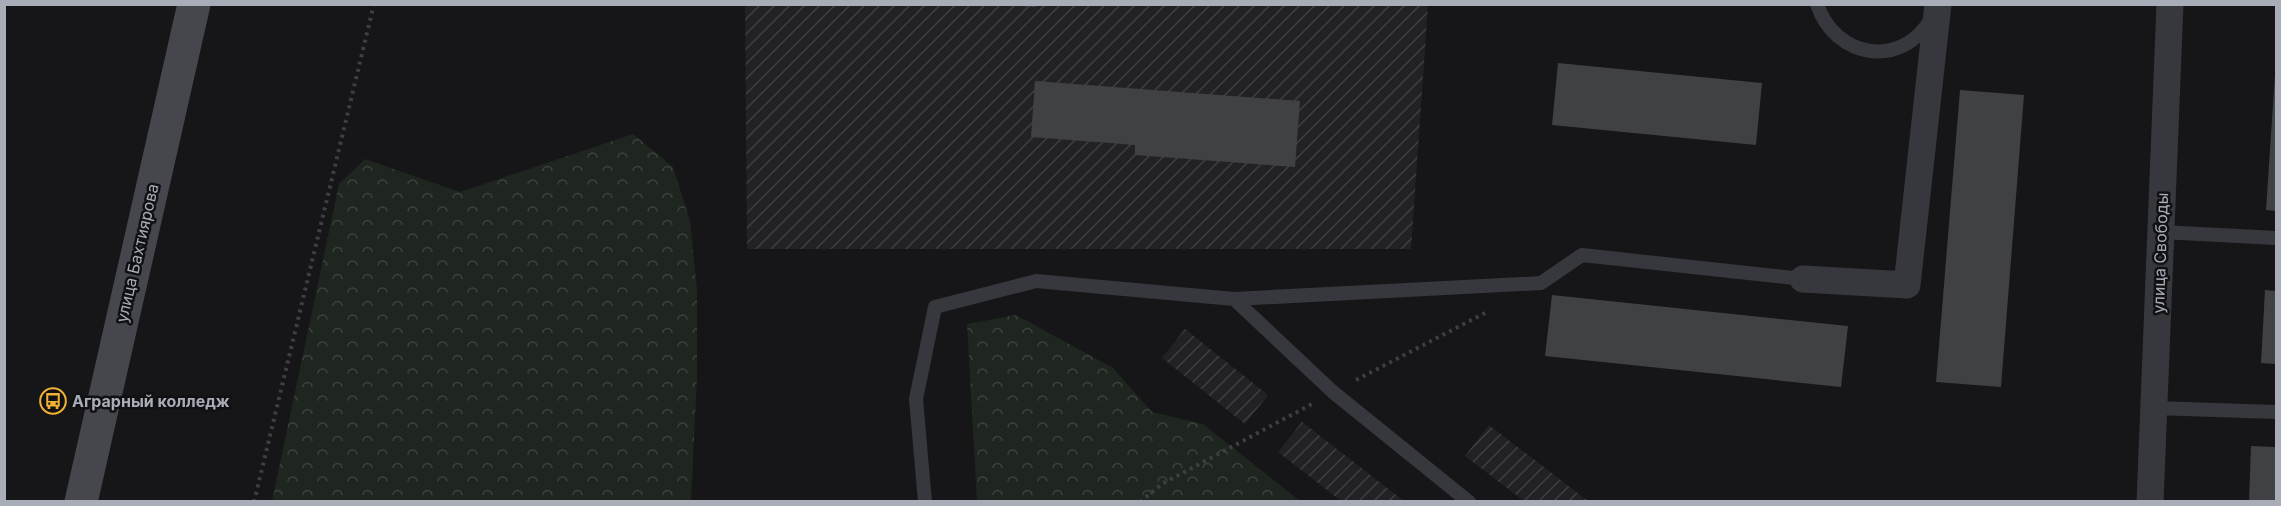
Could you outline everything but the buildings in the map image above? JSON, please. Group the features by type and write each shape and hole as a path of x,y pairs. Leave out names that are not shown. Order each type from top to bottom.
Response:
{"main road":[{"name":"улица Бахтиярова","path":"81,501 194,4"}],"street":[{"path":"1803,279 1907,285 1938,4"},
{"name":"улица Свободы","path":"2150,501 2170,4"}],"lane":[{"path":"1816,4 1821,19 1834,35 1852,47 1872,52 1892,50 1912,42 1927,27 1938,4"},
{"path":"2161,232 2277,238"},
{"path":"925,501 916,399 935,307 1036,281 1234,299 1541,283 1582,255 1803,279"},
{"path":"1234,299 1333,392 1469,501"},
{"path":"2154,408 2277,411"}],"path":[{"path":"254,501 374,4"}],"shaded area":[{"path":"745,5 1428,5 1411,249 747,249"},
{"path":"1185,329 1268,395 1245,424 1162,358"},
{"path":"1302,422 1404,501 1341,501 1278,452"},
{"path":"1489,425 1588,501 1524,501 1465,456"}],"green space":[{"path":"633,134 673,167 690,221 697,290 697,377 691,501 272,501 339,184 365,159 460,192"},
{"path":"1016,315 1113,368 1152,412 1203,424 1300,501 977,501 967,324"}],"place":[{"name":"Аграрный колледж","path":"53,401"}]}
